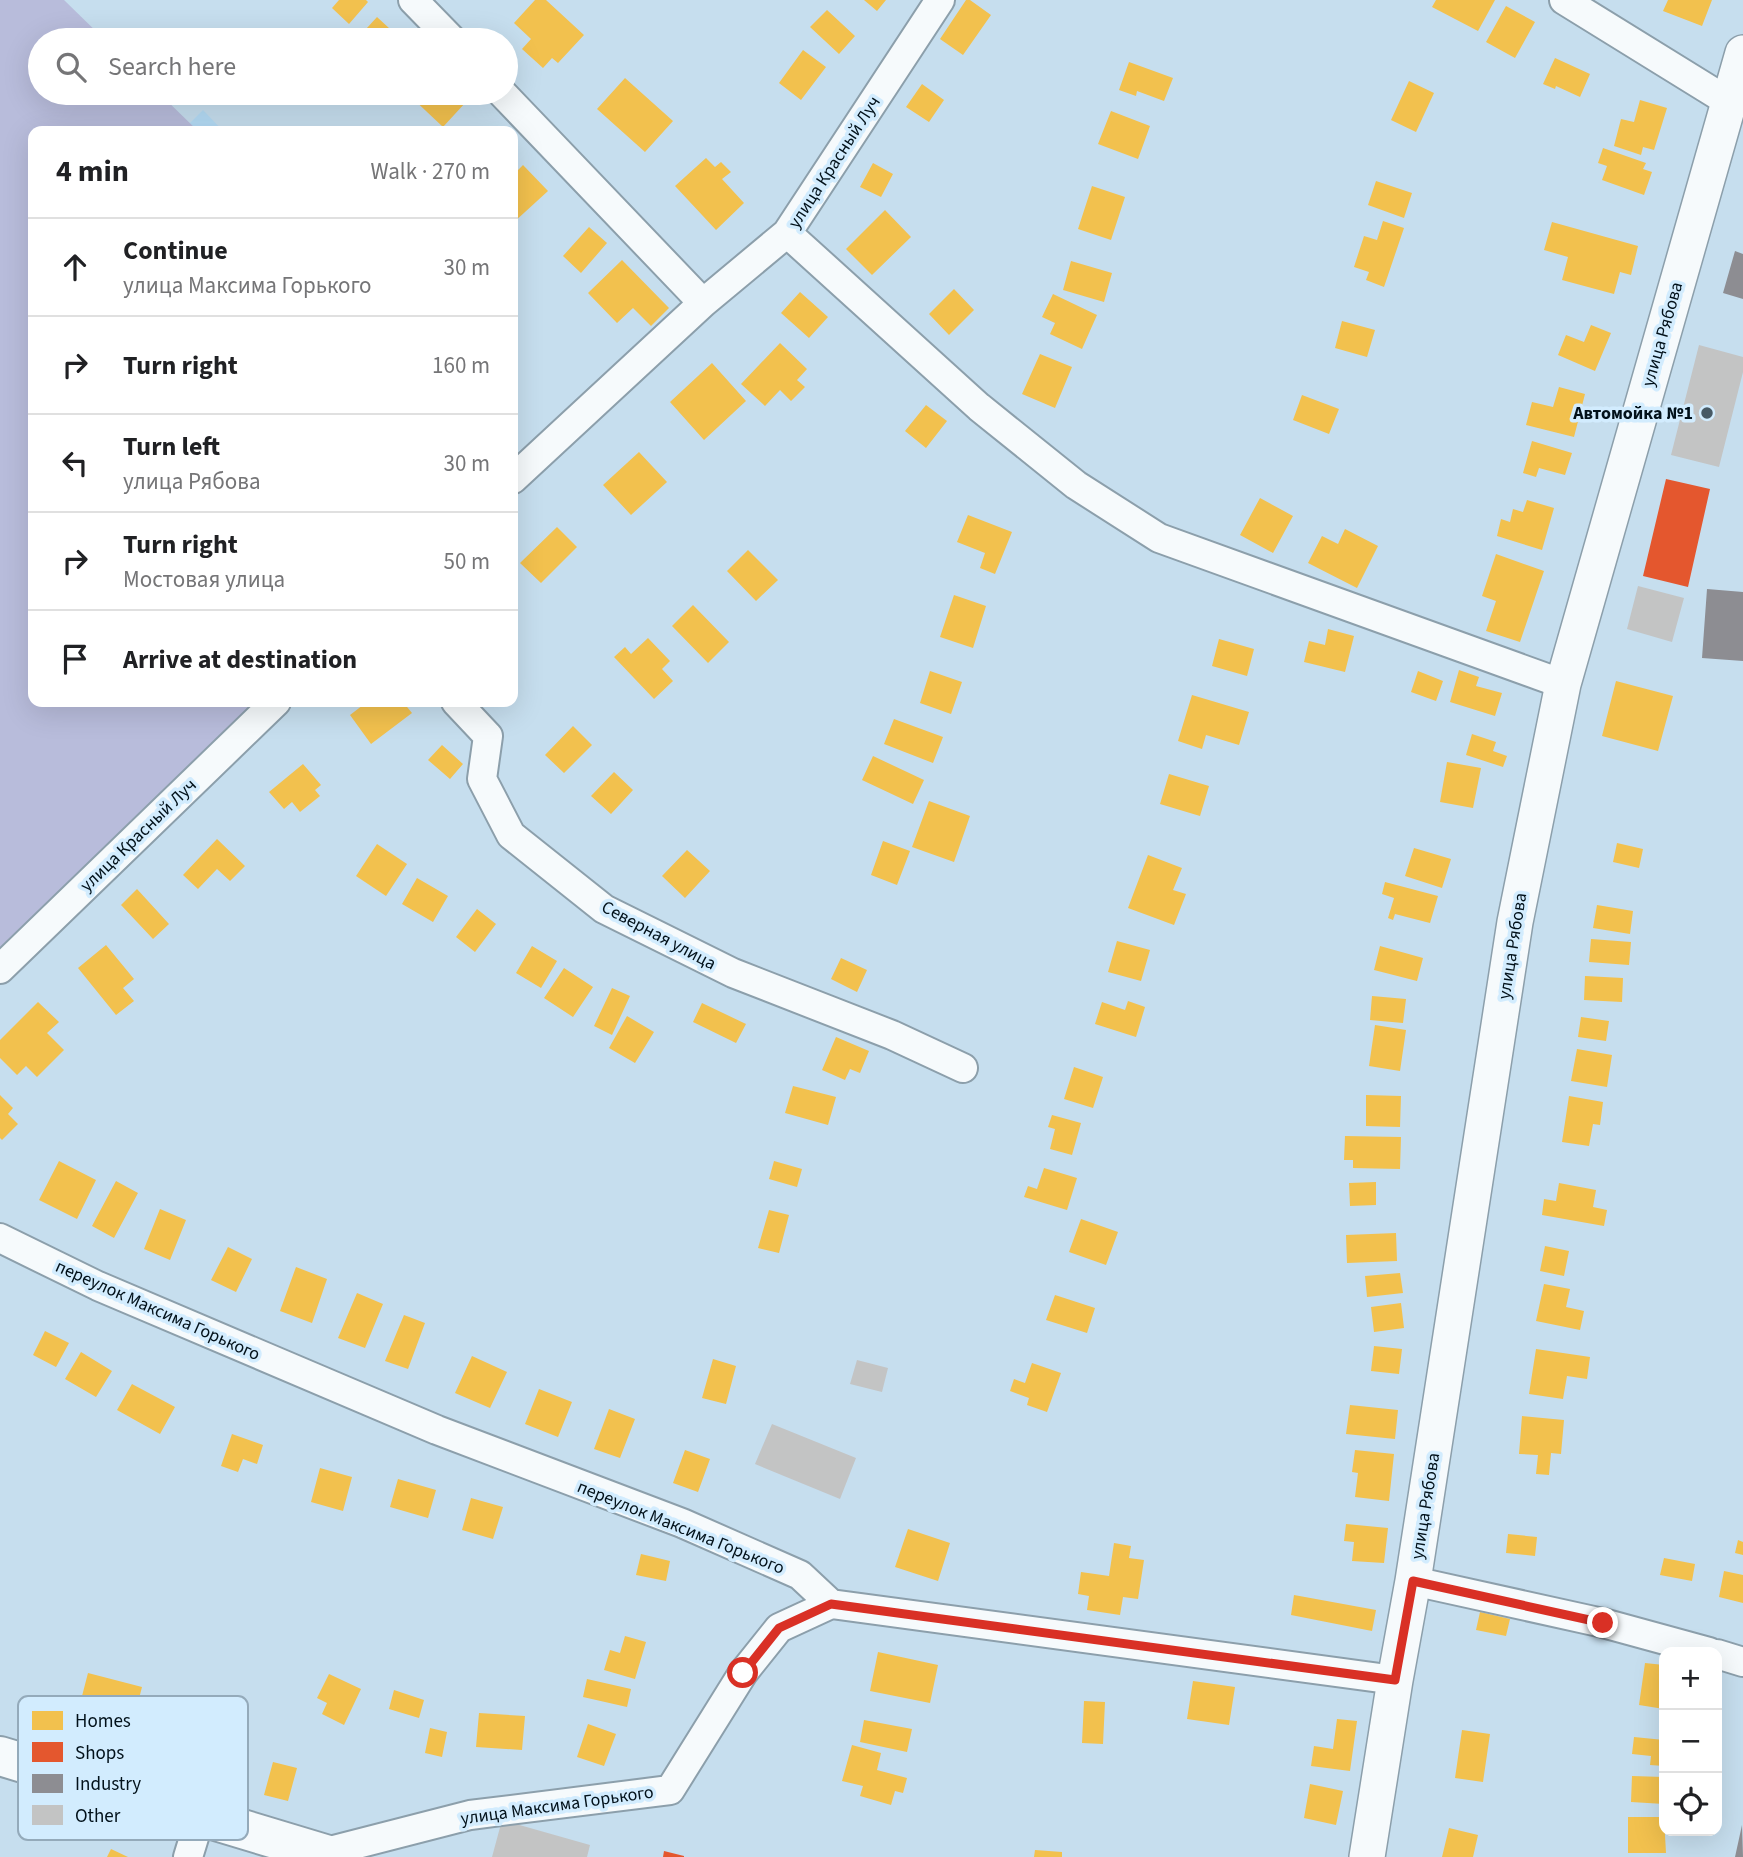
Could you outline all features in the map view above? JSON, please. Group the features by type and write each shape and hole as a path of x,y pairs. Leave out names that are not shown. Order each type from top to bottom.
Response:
{"main road":[{"path":"0,1756 18,1762"},
{"path":"248,1832 329,1855"}],"street":[{"path":"413,0 440,28"},
{"name":"улица Красный Луч","path":"518,474 703,303 787,233 940,0"},
{"path":"1564,0 1728,102"},
{"name":"улица Рябова","path":"1367,1857 1413,1581 1515,922 1563,684 1743,53"},
{"path":"513,105 703,303"},
{"path":"787,233 979,407 1076,485 1159,538 1563,684"},
{"name":"улица Красный Луч","path":"0,969 271,707"},
{"name":"Северная улица","path":"461,707 488,736 482,779 511,835 604,909 733,973 892,1035 963,1068"},
{"name":"переулок Максима Горького","path":"0,1238 98,1286 437,1430 706,1534 800,1575 831,1604"},
{"path":"1413,1581 1603,1623 1691,1647"},
{"path":"831,1604 1395,1680"},
{"name":"улица Максима Горького","path":"329,1855 470,1815 670,1790 743,1673 779,1628 831,1604"},
{"path":"1722,1656 1743,1662"},
{"path":"188,1857 193,1840"}],"shaded area":[{"path":"0,0 64,0 93,28 28,28 28,105 171,105 193,126 28,126 28,707 256,707 0,969"},
{"path":"203,110 218,126 187,126"}],"building: Homes":[{"path":"339,0 368,2 349,24 332,8"},
{"path":"535,0 546,0 584,35 558,63 552,58 543,68 522,49 531,39 514,23"},
{"path":"864,0 886,0 877,11"},
{"path":"966,0 991,15 963,55 940,39"},
{"path":"1436,0 1495,0 1478,31 1432,7"},
{"path":"1668,0 1712,0 1702,26 1663,11"},
{"path":"1506,6 1535,22 1515,58 1486,42"},
{"path":"827,10 855,36 839,54 810,27"},
{"path":"377,17 389,28 367,28"},
{"path":"803,50 826,67 801,100 779,83"},
{"path":"1555,58 1590,74 1580,97 1556,86 1555,89 1543,84"},
{"path":"1129,62 1173,78 1164,101 1137,91 1136,96 1119,90"},
{"path":"625,78 673,121 645,152 597,109"},
{"path":"1409,81 1434,93 1416,132 1391,120"},
{"path":"922,84 944,100 929,122 906,107"},
{"path":"1640,100 1667,108 1654,150 1643,147 1641,155 1614,146 1621,119 1634,122"},
{"path":"420,105 463,105 442,126"},
{"path":"1111,111 1150,126 1138,159 1098,144"},
{"path":"1603,148 1646,163 1643,169 1652,172 1644,195 1602,180 1607,166 1598,163"},
{"path":"706,158 715,167 721,162 731,172 722,179 744,203 716,230 675,186"},
{"path":"873,163 893,174 881,197 860,187"},
{"path":"523,165 548,191 518,218 518,170"},
{"path":"1376,181 1412,193 1404,218 1368,205"},
{"path":"1092,186 1125,197 1111,240 1078,229"},
{"path":"885,210 911,237 872,275 846,249"},
{"path":"1383,221 1404,228 1384,287 1366,280 1369,272 1354,267 1364,236 1377,240"},
{"path":"1552,222 1638,246 1631,275 1620,272 1614,294 1562,280 1568,257 1544,250"},
{"path":"589,227 607,243 581,273 563,256"},
{"path":"622,260 669,308 651,326 633,308 617,323 588,293"},
{"path":"1071,261 1112,273 1104,302 1063,290"},
{"path":"954,289 974,310 949,335 929,314"},
{"path":"800,292 828,317 809,338 781,313"},
{"path":"1053,294 1097,315 1082,349 1050,334 1055,323 1042,317"},
{"path":"1342,321 1375,330 1367,357 1335,348"},
{"path":"1591,325 1611,333 1595,371 1558,355 1566,335 1584,342"},
{"path":"780,343 807,369 797,380 805,387 791,401 780,390 765,406 741,384"},
{"path":"1040,354 1072,367 1055,408 1022,394"},
{"path":"712,363 746,401 704,440 670,402"},
{"path":"1559,387 1585,394 1574,437 1526,425 1532,402 1553,407"},
{"path":"1302,395 1339,409 1329,434 1293,420"},
{"path":"926,405 947,421 926,448 905,431"},
{"path":"1532,441 1572,453 1565,475 1539,468 1536,477 1523,473"},
{"path":"639,452 667,482 631,515 603,485"},
{"path":"1260,498 1293,516 1273,553 1240,535"},
{"path":"1527,500 1554,508 1542,550 1497,536 1501,519 1510,522 1513,509 1523,512"},
{"path":"968,515 1012,532 995,574 980,568 985,553 957,542"},
{"path":"557,527 577,547 541,583 520,563"},
{"path":"1345,529 1378,546 1357,588 1308,563 1322,536 1338,544"},
{"path":"748,550 778,580 756,601 727,571"},
{"path":"1496,554 1544,571 1520,642 1486,631 1496,601 1482,596"},
{"path":"954,595 986,606 973,648 940,637"},
{"path":"693,605 729,642 708,663 672,626"},
{"path":"1328,629 1354,636 1345,672 1304,662 1309,641 1325,645"},
{"path":"648,638 670,661 662,669 673,681 654,699 614,657 625,647 631,654"},
{"path":"1219,639 1254,649 1247,676 1212,666"},
{"path":"1459,670 1479,677 1476,686 1502,693 1495,716 1450,702"},
{"path":"930,671 962,682 951,714 920,703"},
{"path":"1418,671 1443,681 1436,701 1411,692"},
{"path":"1616,681 1673,696 1658,751 1602,736"},
{"path":"1192,695 1249,712 1239,745 1206,735 1202,749 1178,741"},
{"path":"360,707 407,707 412,713 371,744 350,715"},
{"path":"894,719 943,737 933,763 884,744"},
{"path":"573,726 592,745 564,773 545,755"},
{"path":"1472,734 1496,742 1493,751 1507,756 1503,767 1466,755"},
{"path":"442,745 463,764 450,779 428,760"},
{"path":"873,756 924,780 913,804 862,780"},
{"path":"1447,762 1481,768 1473,808 1440,802"},
{"path":"303,764 321,785 315,790 320,796 300,812 292,802 284,809 269,792"},
{"path":"614,772 633,790 611,814 591,796"},
{"path":"1169,774 1209,786 1200,816 1160,804"},
{"path":"929,801 970,816 954,862 912,847"},
{"path":"217,839 245,866 230,881 217,869 198,889 183,875"},
{"path":"883,841 910,851 897,885 871,875"},
{"path":"1617,843 1643,849 1639,868 1613,862"},
{"path":"377,844 407,864 386,896 356,876"},
{"path":"1414,848 1451,859 1442,888 1405,876"},
{"path":"687,850 710,871 685,898 662,876"},
{"path":"1148,855 1182,868 1173,890 1186,894 1174,925 1128,908"},
{"path":"417,878 448,896 433,922 402,904"},
{"path":"1385,882 1438,896 1430,923 1395,914 1393,920 1388,918 1394,898 1382,894"},
{"path":"137,889 169,924 153,939 121,905"},
{"path":"1597,905 1633,911 1630,934 1593,928"},
{"path":"477,909 496,924 475,952 456,937"},
{"path":"1591,939 1631,942 1629,965 1589,962"},
{"path":"1117,941 1150,950 1141,981 1108,972"},
{"path":"106,945 134,979 123,988 134,1001 116,1015 78,968"},
{"path":"532,946 557,961 541,988 516,973"},
{"path":"1380,946 1423,958 1417,981 1374,970"},
{"path":"841,958 867,970 857,992 831,979"},
{"path":"564,968 593,987 573,1017 544,998"},
{"path":"1585,976 1623,978 1622,1002 1584,1000"},
{"path":"612,988 630,996 612,1035 594,1026"},
{"path":"1372,996 1406,999 1403,1023 1370,1020"},
{"path":"1128,1001 1145,1007 1136,1037 1095,1024 1102,1002 1125,1010"},
{"path":"38,1002 59,1022 47,1033 64,1050 37,1077 26,1066 17,1075 0,1058 0,1040"},
{"path":"702,1003 746,1024 736,1043 693,1022"},
{"path":"627,1016 654,1032 635,1063 609,1048"},
{"path":"1581,1017 1609,1021 1606,1041 1578,1037"},
{"path":"1375,1025 1406,1030 1400,1071 1369,1066"},
{"path":"836,1037 869,1051 860,1073 850,1069 845,1080 822,1070"},
{"path":"1577,1049 1612,1055 1607,1087 1571,1081"},
{"path":"1074,1067 1103,1077 1093,1108 1064,1099"},
{"path":"793,1086 836,1097 828,1125 785,1113"},
{"path":"0,1095 13,1108 8,1114 18,1124 2,1140 0,1138"},
{"path":"1366,1095 1401,1096 1400,1127 1366,1126"},
{"path":"1569,1096 1603,1102 1600,1125 1593,1124 1589,1146 1562,1142"},
{"path":"1052,1115 1081,1123 1072,1155 1050,1149 1055,1129 1048,1127"},
{"path":"1345,1136 1401,1137 1400,1169 1353,1168 1353,1160 1344,1160"},
{"path":"59,1161 96,1180 77,1219 39,1200"},
{"path":"774,1161 802,1169 797,1187 769,1179"},
{"path":"1044,1168 1077,1178 1067,1210 1024,1197 1028,1186 1037,1189"},
{"path":"116,1181 138,1193 114,1238 92,1226"},
{"path":"1376,1182 1376,1205 1350,1206 1349,1183"},
{"path":"1559,1183 1596,1190 1593,1207 1607,1210 1604,1226 1542,1215 1544,1199 1556,1201"},
{"path":"160,1209 186,1220 170,1260 144,1249"},
{"path":"769,1210 789,1215 779,1253 758,1248"},
{"path":"1081,1219 1118,1232 1106,1265 1069,1252"},
{"path":"1396,1233 1397,1261 1347,1263 1346,1235"},
{"path":"1545,1246 1569,1251 1564,1276 1540,1271"},
{"path":"228,1247 252,1259 236,1292 211,1280"},
{"path":"296,1267 327,1279 312,1323 280,1311"},
{"path":"1400,1273 1403,1293 1367,1297 1365,1276"},
{"path":"1544,1284 1570,1289 1566,1307 1584,1311 1580,1330 1536,1321"},
{"path":"357,1293 383,1304 365,1348 338,1338"},
{"path":"1055,1295 1095,1308 1087,1333 1046,1320"},
{"path":"1401,1303 1404,1328 1374,1332 1371,1307"},
{"path":"404,1315 425,1323 408,1369 385,1361"},
{"path":"45,1331 69,1343 56,1367 33,1355"},
{"path":"1374,1346 1402,1349 1399,1374 1371,1371"},
{"path":"1536,1349 1590,1357 1587,1379 1567,1376 1563,1399 1529,1394"},
{"path":"81,1352 112,1371 96,1397 65,1379"},
{"path":"472,1356 507,1372 490,1408 455,1393"},
{"path":"713,1359 736,1366 726,1404 702,1398"},
{"path":"1032,1363 1061,1373 1047,1412 1027,1405 1029,1398 1010,1391 1014,1379 1025,1383"},
{"path":"132,1384 175,1407 160,1434 117,1410"},
{"path":"539,1389 572,1402 558,1437 525,1424"},
{"path":"1350,1405 1398,1410 1395,1439 1346,1434"},
{"path":"609,1409 635,1419 620,1458 594,1449"},
{"path":"1522,1416 1564,1420 1561,1454 1551,1453 1549,1475 1536,1474 1538,1455 1519,1454"},
{"path":"232,1434 263,1445 257,1464 243,1459 238,1472 221,1466"},
{"path":"685,1450 710,1459 698,1492 673,1483"},
{"path":"1355,1450 1394,1454 1389,1501 1355,1497 1358,1473 1352,1472"},
{"path":"320,1468 352,1477 343,1511 311,1502"},
{"path":"398,1479 436,1490 428,1518 390,1507"},
{"path":"471,1498 503,1507 493,1539 462,1530"},
{"path":"1346,1524 1388,1528 1384,1563 1352,1561 1354,1542 1344,1541"},
{"path":"908,1529 950,1543 938,1581 895,1567"},
{"path":"1508,1534 1537,1537 1535,1556 1506,1553"},
{"path":"1738,1540 1743,1542 1743,1555 1735,1553"},
{"path":"1114,1543 1131,1546 1129,1558 1144,1560 1138,1599 1123,1597 1120,1615 1087,1610 1089,1596 1078,1594 1081,1572 1109,1576"},
{"path":"641,1554 670,1561 666,1581 636,1575"},
{"path":"1664,1558 1695,1564 1692,1581 1660,1575"},
{"path":"1724,1571 1743,1575 1743,1603 1719,1597"},
{"path":"1294,1595 1376,1610 1372,1631 1291,1615"},
{"path":"1480,1612 1510,1619 1506,1636 1476,1630"},
{"path":"625,1636 646,1642 635,1679 604,1670 610,1650 620,1653"},
{"path":"878,1652 938,1665 930,1703 870,1691"},
{"path":"1645,1663 1659,1664 1659,1708 1639,1705"},
{"path":"88,1673 142,1687 140,1696 82,1696"},
{"path":"329,1674 361,1689 344,1725 322,1714 327,1703 317,1698"},
{"path":"587,1679 631,1689 627,1707 583,1697"},
{"path":"1193,1681 1235,1687 1229,1725 1187,1719"},
{"path":"394,1690 424,1700 419,1718 389,1709"},
{"path":"1084,1701 1105,1702 1103,1744 1082,1743"},
{"path":"479,1713 525,1716 522,1750 476,1747"},
{"path":"1337,1719 1357,1721 1350,1771 1311,1766 1314,1746 1333,1749"},
{"path":"864,1720 912,1729 907,1752 860,1742"},
{"path":"588,1724 616,1734 604,1766 577,1757"},
{"path":"430,1728 447,1732 442,1757 425,1753"},
{"path":"1462,1730 1490,1734 1483,1782 1455,1778"},
{"path":"1634,1737 1659,1740 1659,1766 1650,1765 1651,1756 1632,1754"},
{"path":"852,1745 881,1753 877,1770 907,1778 903,1793 895,1791 891,1805 860,1796 863,1786 842,1781"},
{"path":"273,1762 297,1768 288,1801 264,1795"},
{"path":"1632,1776 1659,1777 1659,1804 1631,1802"},
{"path":"1310,1784 1343,1791 1336,1825 1304,1818"},
{"path":"1628,1817 1659,1817 1659,1836 1665,1836 1666,1853 1628,1853"},
{"path":"1449,1828 1478,1835 1473,1857 1442,1857"},
{"path":"111,1849 128,1857 107,1857"},
{"path":"1035,1850 1062,1852 1062,1857 1034,1857"}],"building: Shops":[{"path":"1666,479 1710,489 1688,587 1643,576"},
{"path":"664,1851 684,1856 684,1857 663,1857"}],"building: Industry":[{"path":"1735,251 1743,254 1743,299 1723,293"},
{"path":"1707,589 1743,592 1743,661 1702,658"},
{"path":"1742,1825 1743,1857 1735,1857"}],"building: Other":[{"name":"Автомойка №1","path":"1699,345 1743,357 1743,372 1719,467 1671,455"},
{"path":"1638,586 1684,598 1672,642 1627,629"},
{"path":"857,1360 888,1368 882,1392 850,1384"},
{"path":"772,1424 856,1458 840,1499 755,1464"},
{"path":"502,1820 590,1845 587,1857 492,1857"}],"place":[{"name":"Автомойка №1","path":"1707,413"}],"route":[{"path":"743,1673 779,1628 831,1604 1395,1680 1413,1581 1603,1623"}]}
